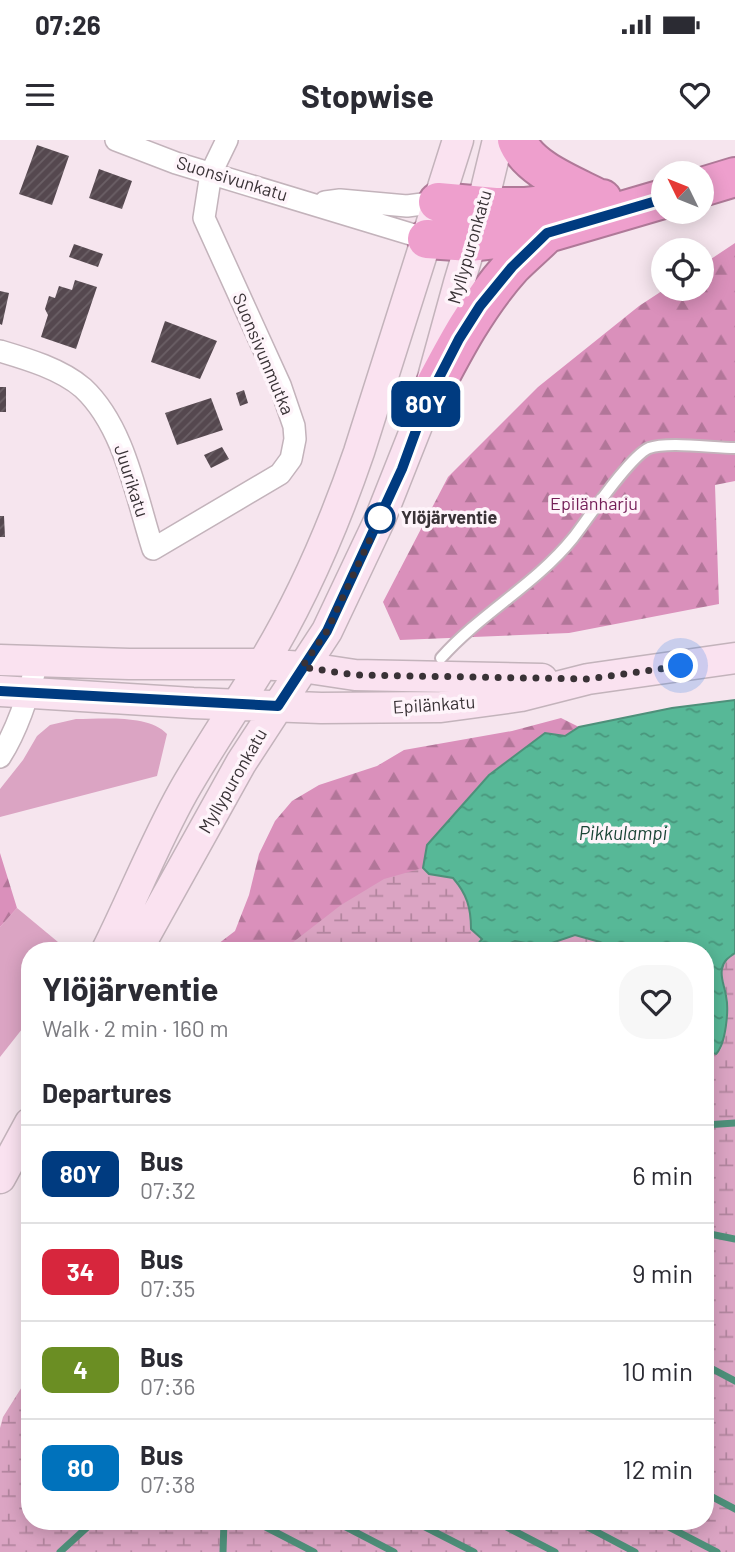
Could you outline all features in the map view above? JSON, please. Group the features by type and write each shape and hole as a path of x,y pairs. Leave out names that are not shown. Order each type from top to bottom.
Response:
{"highway":[{"path":"517,140 523,154 538,166 599,199"},
{"path":"714,183 735,177"},
{"path":"439,202 526,207 599,199 651,197"},
{"path":"427,239 471,242 547,233 651,201"},
{"path":"426,403 459,339 480,306 512,267 547,233"}],"main road":[{"name":"Myllypuronkatu","path":"111,942 182,794 262,664 306,582 344,496 458,140"},
{"name":"Myllypuronkatu","path":"141,942 242,762 327,631 380,519 426,403 498,140"},
{"name":"Epilänkatu","path":"278,706 441,707 521,696 588,679 735,658"},
{"path":"0,660 302,667"},
{"name":"Epilänkatu","path":"302,667 355,675 588,679"},
{"path":"14,692 278,706"},
{"path":"0,1178 21,1139"}],"street":[{"name":"Suonsivunkatu","path":"116,140 211,173 427,239"},
{"name":"Suonsivunmutka","path":"153,549 271,481 286,467 293,450 294,426 280,385 204,218 211,173 227,140"},
{"name":"Suonsivunkatu","path":"309,203 340,200 407,206 439,202"},
{"name":"Juurikatu","path":"0,351 40,363 82,387 104,412 121,446 153,549"},
{"path":"0,757 13,736 14,692 38,660"}],"lane":[{"path":"441,658 462,635 535,577 572,539 617,480 647,449 662,446 735,448"}],"green space":[{"name":"Epilänharju","path":"735,243 735,481 715,485 719,604 569,633 400,640 383,602 448,477 538,387 639,306 651,298 651,301 714,301 714,257"},
{"path":"561,718 579,727 565,736 545,733 489,774 427,845 482,939 480,942 221,942 235,931 249,895 259,854 275,821 292,801 319,785 377,766 404,750 512,731"},
{"path":"76,719 137,720 159,728 167,734 157,776 0,817 0,789 23,760 37,736 50,725"},
{"path":"0,853 17,908 0,927"},
{"path":"423,868 429,874 453,878 465,896 471,929 482,939 480,942 293,942 341,905 384,879"},
{"path":"17,908 58,942 21,942 21,1030 0,1057 0,927"},
{"path":"575,935 600,942 555,942"},
{"path":"735,953 735,1552 0,1552 0,1428 3,1417 21,1388 21,1530 714,1530 714,1053 721,1049 725,1030 727,998 722,969"}],"water":[{"name":"Pikkulampi","path":"735,700 735,953 725,961 722,969 727,1017 722,1043 716,1054 714,942 600,942 575,935 555,942 480,942 482,939 471,929 465,896 453,878 429,874 423,868 427,845 489,775 545,733 565,736 579,727 672,708"}],"building":[{"path":"37,145 69,156 52,205 19,194"},
{"path":"99,169 132,181 122,209 89,198"},
{"path":"74,244 103,254 98,267 69,257"},
{"path":"75,280 97,287 76,349 41,337 48,315 45,309 49,296 55,298 59,286 72,290"},
{"path":"0,291 9,293 2,325 0,324"},
{"path":"165,321 217,341 200,379 151,362"},
{"path":"0,387 6,387 6,412 0,412"},
{"path":"244,390 248,403 240,406 236,393"},
{"path":"211,398 223,430 177,445 165,413"},
{"path":"222,447 229,459 211,468 204,455"},
{"path":"0,516 4,516 5,537 0,537"}],"waterway":[{"path":"714,1124 735,1123"},
{"path":"714,1235 735,1239"},
{"path":"714,1370 735,1381"},
{"path":"714,1498 735,1509"},
{"path":"60,1552 84,1530"},
{"path":"223,1552 224,1530"},
{"path":"271,1530 314,1552"},
{"path":"351,1530 394,1552"},
{"path":"431,1530 474,1552"},
{"path":"512,1530 555,1552"},
{"path":"593,1530 635,1552"},
{"path":"674,1530 717,1552"}],"bus line":[{"name":"80Y","path":"0,691 278,706 327,631 402,469 426,403 459,339 480,306 512,267 547,233 651,203"}],"place":[{"name":"Ylöjärventie","path":"380,518"}],"route":[{"path":"380,518 327,631 302,667 355,675 588,679 681,666"}]}
